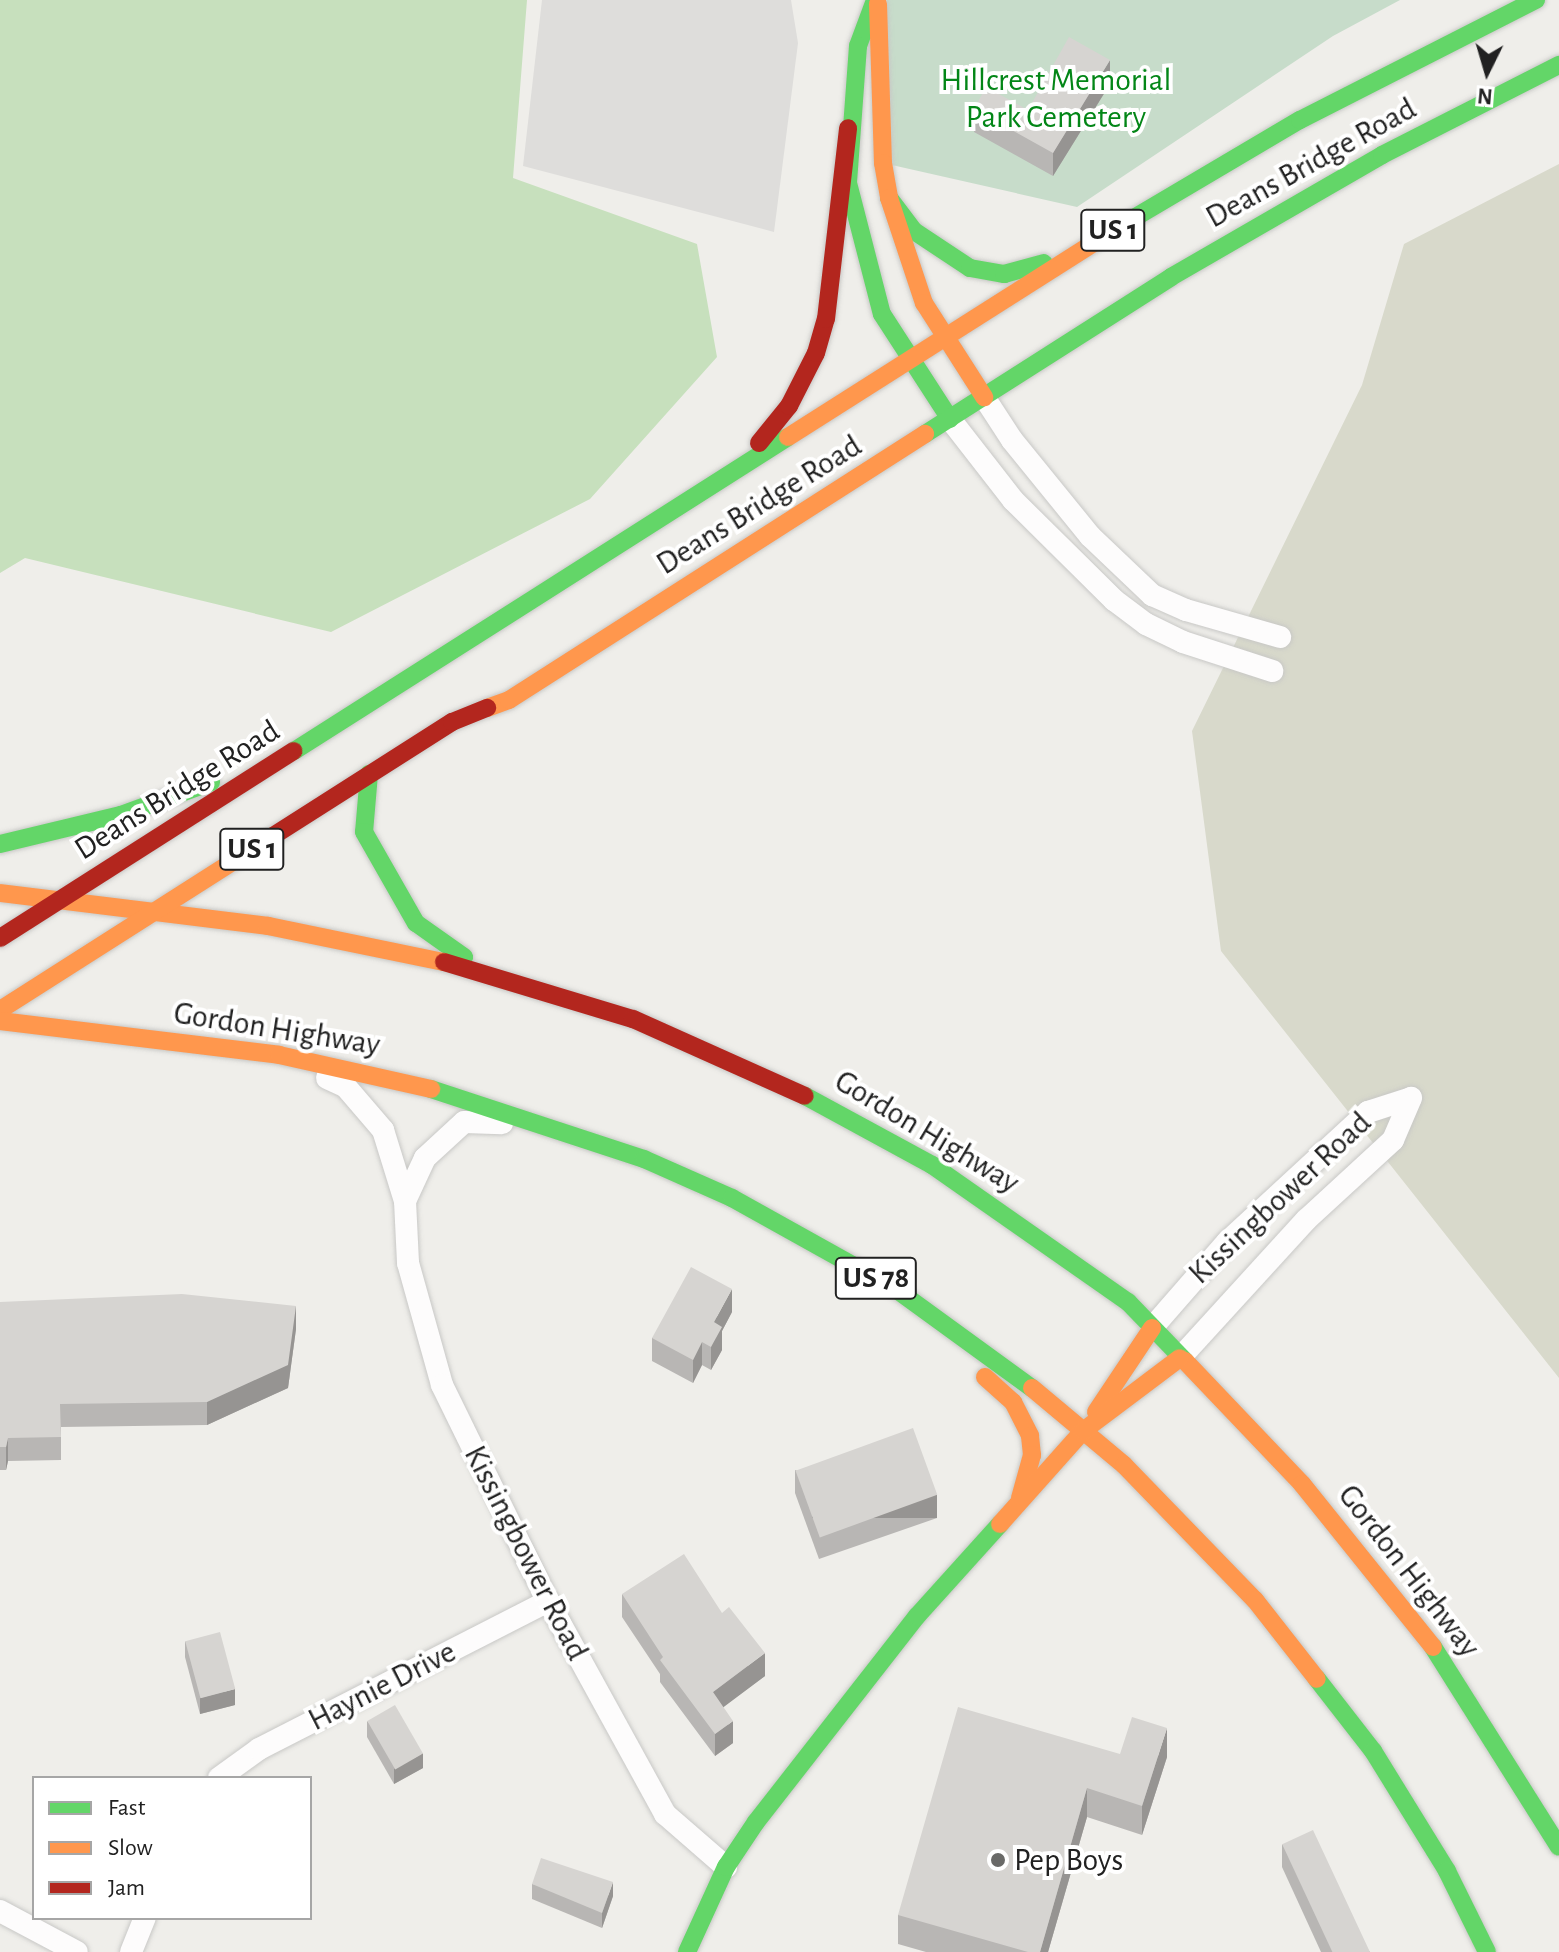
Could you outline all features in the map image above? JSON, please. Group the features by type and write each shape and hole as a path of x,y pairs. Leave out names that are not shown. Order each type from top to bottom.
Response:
{"main road":[{"path":"726,479 789,406 816,353 828,306 858,46 876,0"},
{"path":"876,0 883,163 889,198 924,303 984,397"},
{"name":"Deans Bridge Road","path":"0,938 708,491 1096,241 1300,120 1536,0"},
{"name":"Deans Bridge Road","path":"0,1010 452,722 509,700 1253,229 1559,65"},
{"path":"848,128 848,183 882,314 950,419"},
{"path":"889,198 932,246 989,273 1024,271 1096,241"},
{"name":"US 1","path":"0,844 147,806 316,739"},
{"path":"369,774 364,832 416,923 441,946 500,976"},
{"name":"Gordon Highway","path":"0,893 363,942 500,976 679,1038 768,1076 891,1141 1050,1243 1128,1302 1302,1484 1397,1597 1504,1751 1559,1847"},
{"name":"Gordon Highway","path":"0,1021 279,1055 431,1087 556,1126 669,1170 816,1241 975,1343 1083,1431 1191,1530 1316,1674 1422,1829 1487,1952"},
{"path":"816,1241 1013,1402 1030,1436 1032,1455 1020,1498"},
{"name":"Kissingbower Road","path":"687,1952 726,1867 917,1616 1083,1431 1152,1328"},
{"name":"Kissingbower Road","path":"1083,1431 1180,1358"}],"street":[{"path":"984,397 1090,536 1152,595 1186,610 1280,637"},
{"path":"950,419 1013,500 1114,600 1146,624 1183,642 1272,671"},
{"name":"Kissingbower Road","path":"279,1055 346,1087 383,1130 405,1201 408,1263 442,1385 548,1601 665,1814 726,1867"},
{"name":"Kissingbower Road","path":"1152,1328 1227,1242 1368,1112 1411,1098 1393,1140 1306,1220 1180,1358"},
{"name":"Kissingbower Road","path":"405,1201 425,1158 464,1122 556,1126"},
{"name":"Haynie Drive","path":"222,1776 259,1749 548,1601"},
{"path":"0,1911 77,1952"},
{"path":"131,1952 144,1920"}],"shaded area":[{"path":"542,0 791,0 798,43 774,232 523,166"},
{"path":"1559,164 1559,1378 1221,951 1192,731 1362,385 1404,244"}],"green space":[{"path":"0,0 527,0 513,178 697,244 717,357 590,499 331,632 25,558 0,573"},
{"name":"Hillcrest Memorial Park Cemetery","path":"887,0 1400,0 1333,36 1077,207 883,163"}],"building":[{"path":"1069,37 1110,60 1053,153 974,109 986,87 1028,110"},
{"path":"691,1267 732,1289 714,1322 722,1327 711,1347 702,1342 693,1360 652,1338"},
{"path":"182,1294 296,1306 288,1365 207,1402 60,1404 61,1437 8,1438 6,1447 0,1447 0,1302"},
{"path":"913,1428 937,1495 820,1537 796,1471"},
{"path":"684,1554 722,1613 729,1607 765,1653 713,1692 733,1721 715,1734 660,1660 663,1657 622,1594"},
{"path":"220,1632 235,1689 200,1698 185,1641"},
{"path":"395,1705 423,1753 395,1769 367,1721"},
{"name":"Pep Boys","path":"958,1707 1120,1754 1132,1717 1167,1728 1142,1806 1087,1788 1040,1952 1028,1952 898,1915"},
{"path":"1313,1830 1370,1952 1332,1952 1282,1844"},
{"path":"541,1858 613,1882 602,1913 532,1884"}],"traffic: fast":[{"path":"875,0 858,46 848,183 882,314 950,419"},
{"path":"1112,231 1300,120 1536,0"},
{"path":"925,434 1171,277 1382,155 1559,65"},
{"path":"889,198 914,231 970,268 1004,274 1044,263"},
{"path":"294,751 788,437"},
{"path":"369,774 364,832 416,923 464,957"},
{"path":"0,844 121,815 211,782"},
{"path":"431,1089 644,1159 732,1198 897,1290 1032,1388"},
{"path":"805,1096 932,1165 1128,1302 1185,1361"},
{"path":"687,1952 726,1867 756,1822 917,1616 1000,1524"},
{"path":"1433,1647 1559,1847"},
{"path":"1317,1679 1373,1751 1447,1871 1487,1952"}],"traffic: slow":[{"path":"878,4 883,163 889,198 924,303 984,397"},
{"path":"788,437 1112,231"},
{"path":"487,708 509,700 925,434"},
{"path":"0,1010 273,836"},
{"path":"0,893 268,926 444,962"},
{"path":"0,1021 279,1055 431,1089"},
{"path":"1096,1412 1152,1328"},
{"path":"1000,1524 1083,1431 1180,1358"},
{"path":"1185,1361 1302,1484 1433,1647"},
{"path":"985,1377 1013,1402 1030,1436 1032,1455 1020,1498"},
{"path":"1032,1388 1124,1465 1255,1600 1317,1679"}],"traffic: jam":[{"path":"759,443 789,406 816,353 826,319 848,128"},
{"path":"273,836 452,722 487,708"},
{"path":"0,938 294,751"},
{"path":"444,962 633,1019 805,1096"}],"place":[{"name":"Pep Boys","path":"998,1860"}]}
